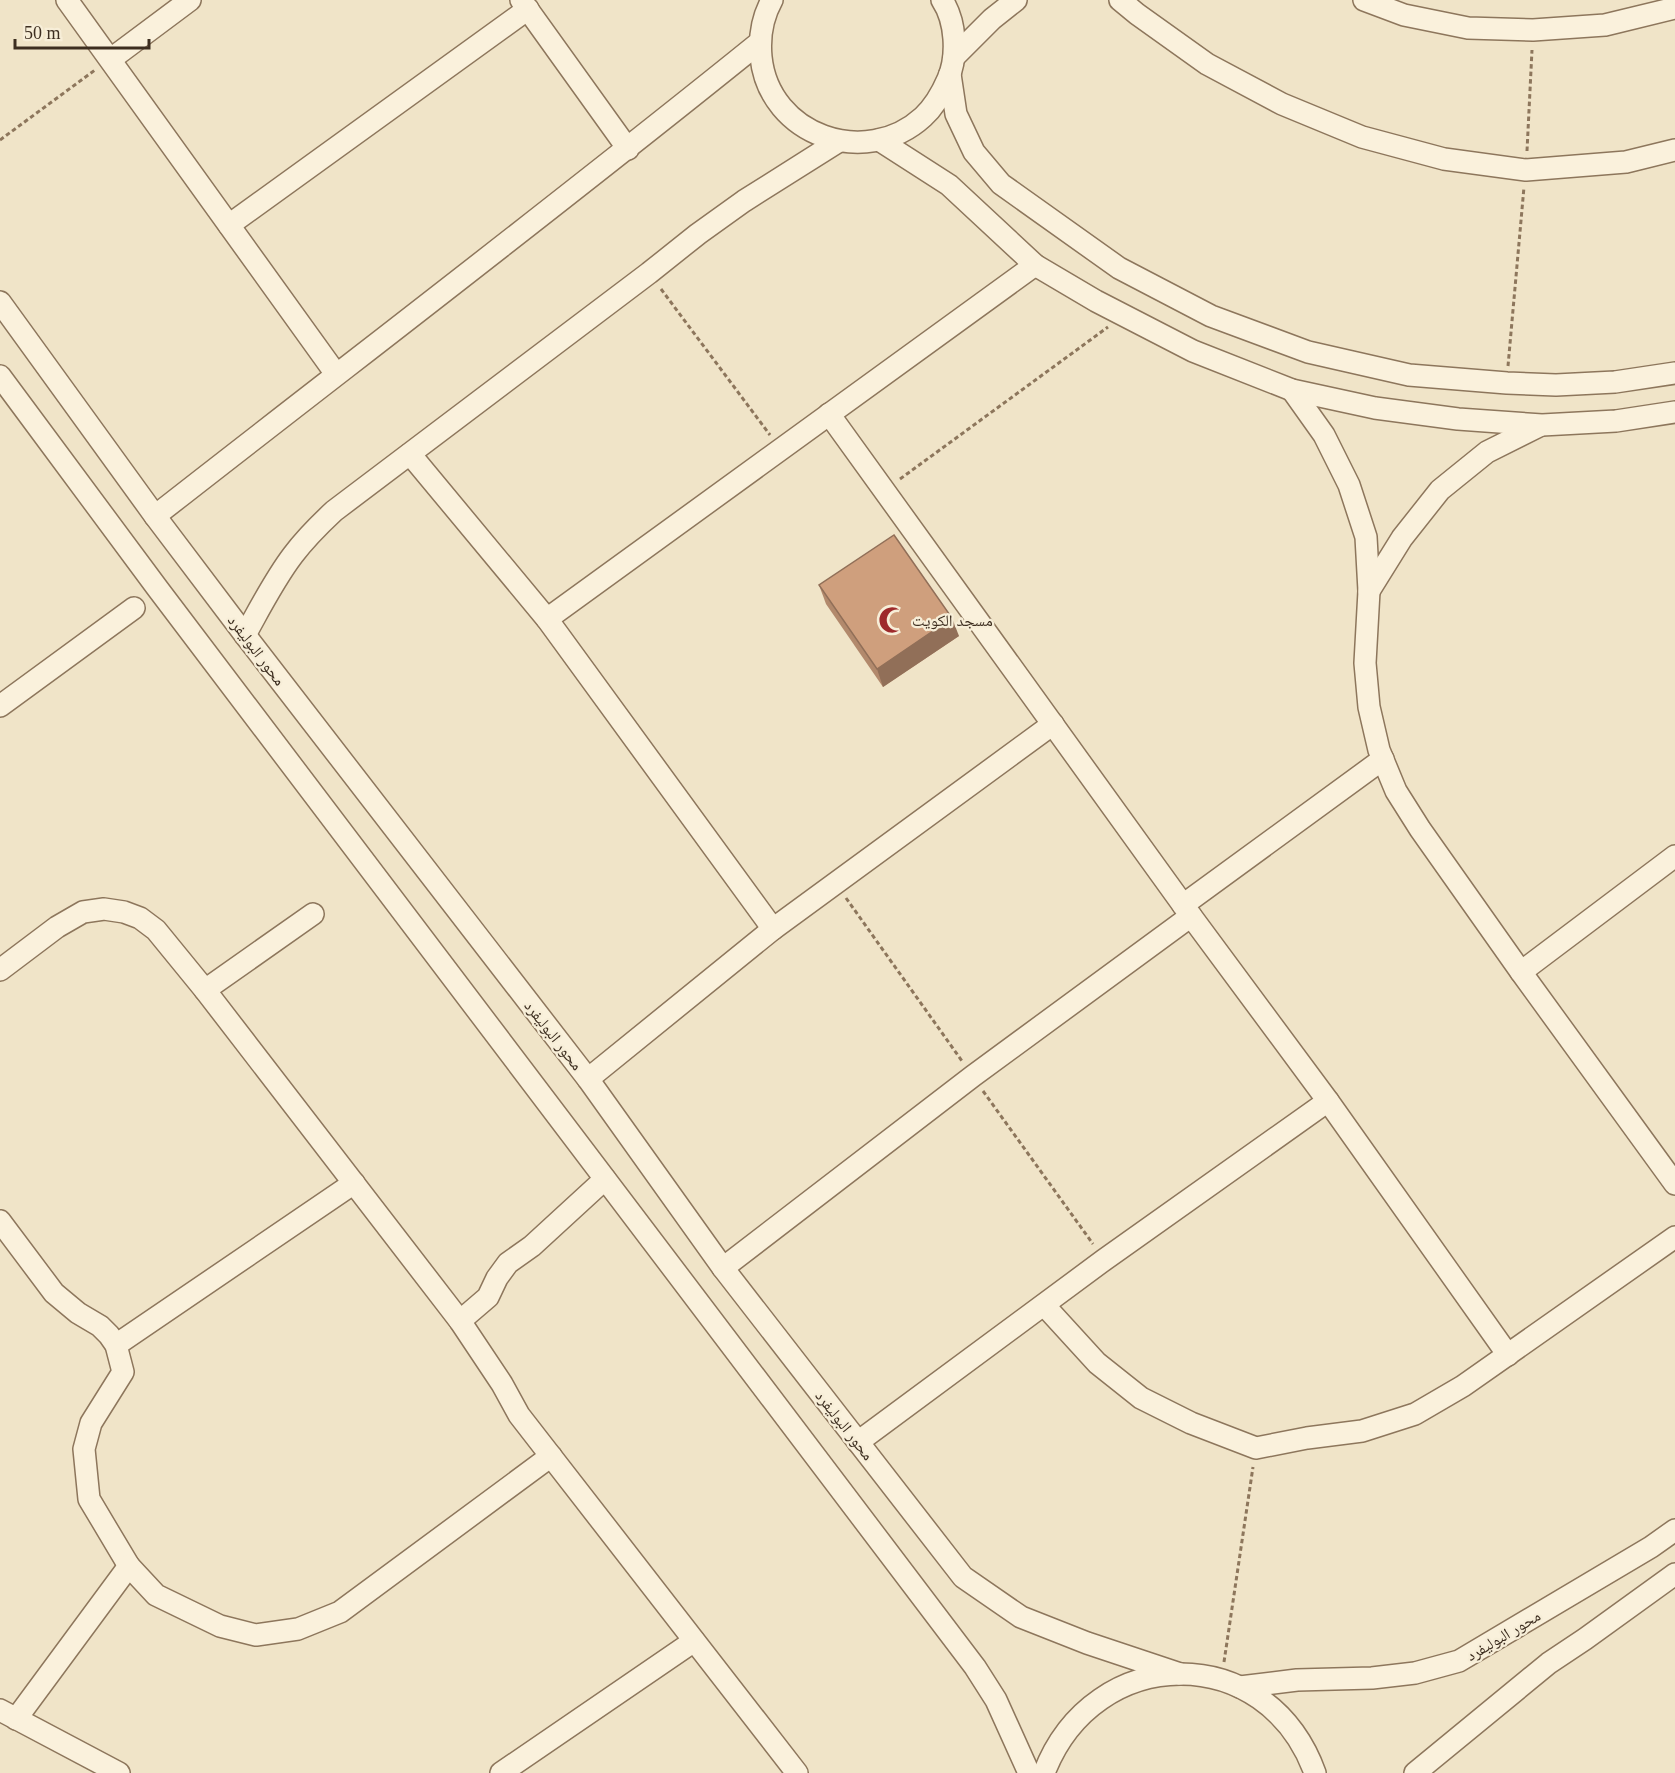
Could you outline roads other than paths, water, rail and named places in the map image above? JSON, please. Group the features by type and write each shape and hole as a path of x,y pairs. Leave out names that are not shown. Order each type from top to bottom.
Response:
{"street":[{"path":"67,0 336,374"},
{"path":"111,59 190,0"},
{"path":"942,0 953,30 952,66 956,114 974,152 1001,184 1119,268 1211,316 1308,352 1409,375 1507,384 1556,385 1615,382 1675,373"},
{"path":"768,3 760,42 763,69 773,95 790,116 812,132 839,141 859,143 879,140 903,132 924,117 940,97 952,66 992,20 1016,0"},
{"path":"1120,0 1207,64 1282,104 1362,137 1444,159 1526,170 1626,162 1675,150"},
{"path":"1364,0 1404,15 1468,28 1533,30 1605,25 1675,8"},
{"path":"229,225 524,4 628,149"},
{"path":"155,516 628,149 760,42"},
{"path":"879,140 948,185 1035,265 1124,316 1192,351 1292,390 1375,408 1458,419 1542,425 1616,421 1675,412"},
{"path":"245,635 293,555 334,511 698,234 839,141"},
{"path":"547,619 1035,265"},
{"name":"محور البوليفرد","path":"0,302 155,516 245,635 588,1079 723,1269 963,1577 1021,1617 1180,1674"},
{"path":"0,376 165,598 975,1667 996,1700 1029,1773"},
{"path":"1292,390 1324,435 1349,485 1366,537 1369,591 1365,663 1369,707 1383,759 1396,791 1420,829 1521,972 1675,1184"},
{"path":"829,414 1187,910 1328,1101 1508,1355"},
{"path":"1369,591 1402,538 1440,490 1487,452 1542,425"},
{"path":"410,454 547,619 773,929"},
{"path":"0,706 134,608"},
{"path":"588,1079 773,929 1053,724"},
{"path":"723,1269 1383,759"},
{"path":"1521,972 1675,856"},
{"path":"0,970 57,927 84,912 104,909 124,912 140,918 156,930 205,990 459,1321 502,1384 519,1414 797,1773"},
{"path":"205,990 313,914"},
{"path":"858,1442 1328,1101"},
{"path":"459,1321 488,1297 497,1278 508,1263 532,1246 605,1179"},
{"path":"116,1345 354,1183"},
{"path":"0,1221 54,1293 78,1313 100,1326 116,1345 123,1372 91,1423 84,1449 89,1499 129,1566 156,1595 220,1626 256,1635 298,1629 340,1612 551,1456"},
{"path":"1044,1305 1098,1363 1141,1398 1191,1423 1256,1448 1306,1438 1362,1431 1415,1414 1464,1386 1675,1237"},
{"name":"محور البوليفرد","path":"1230,1684 1372,1678 1415,1673 1459,1661 1651,1547 1675,1530"},
{"path":"119,1773 8,1714 129,1566"},
{"path":"1415,1773 1549,1663 1675,1574"},
{"path":"501,1773 694,1641"},
{"path":"1044,1773 1050,1756 1066,1731 1087,1708 1103,1696 1121,1686 1140,1680 1160,1675 1180,1674 1201,1676 1230,1684 1265,1703 1288,1723 1310,1757 1315,1773"}],"place":[{"name":"مسجد الكويت","path":"892,620"}]}
